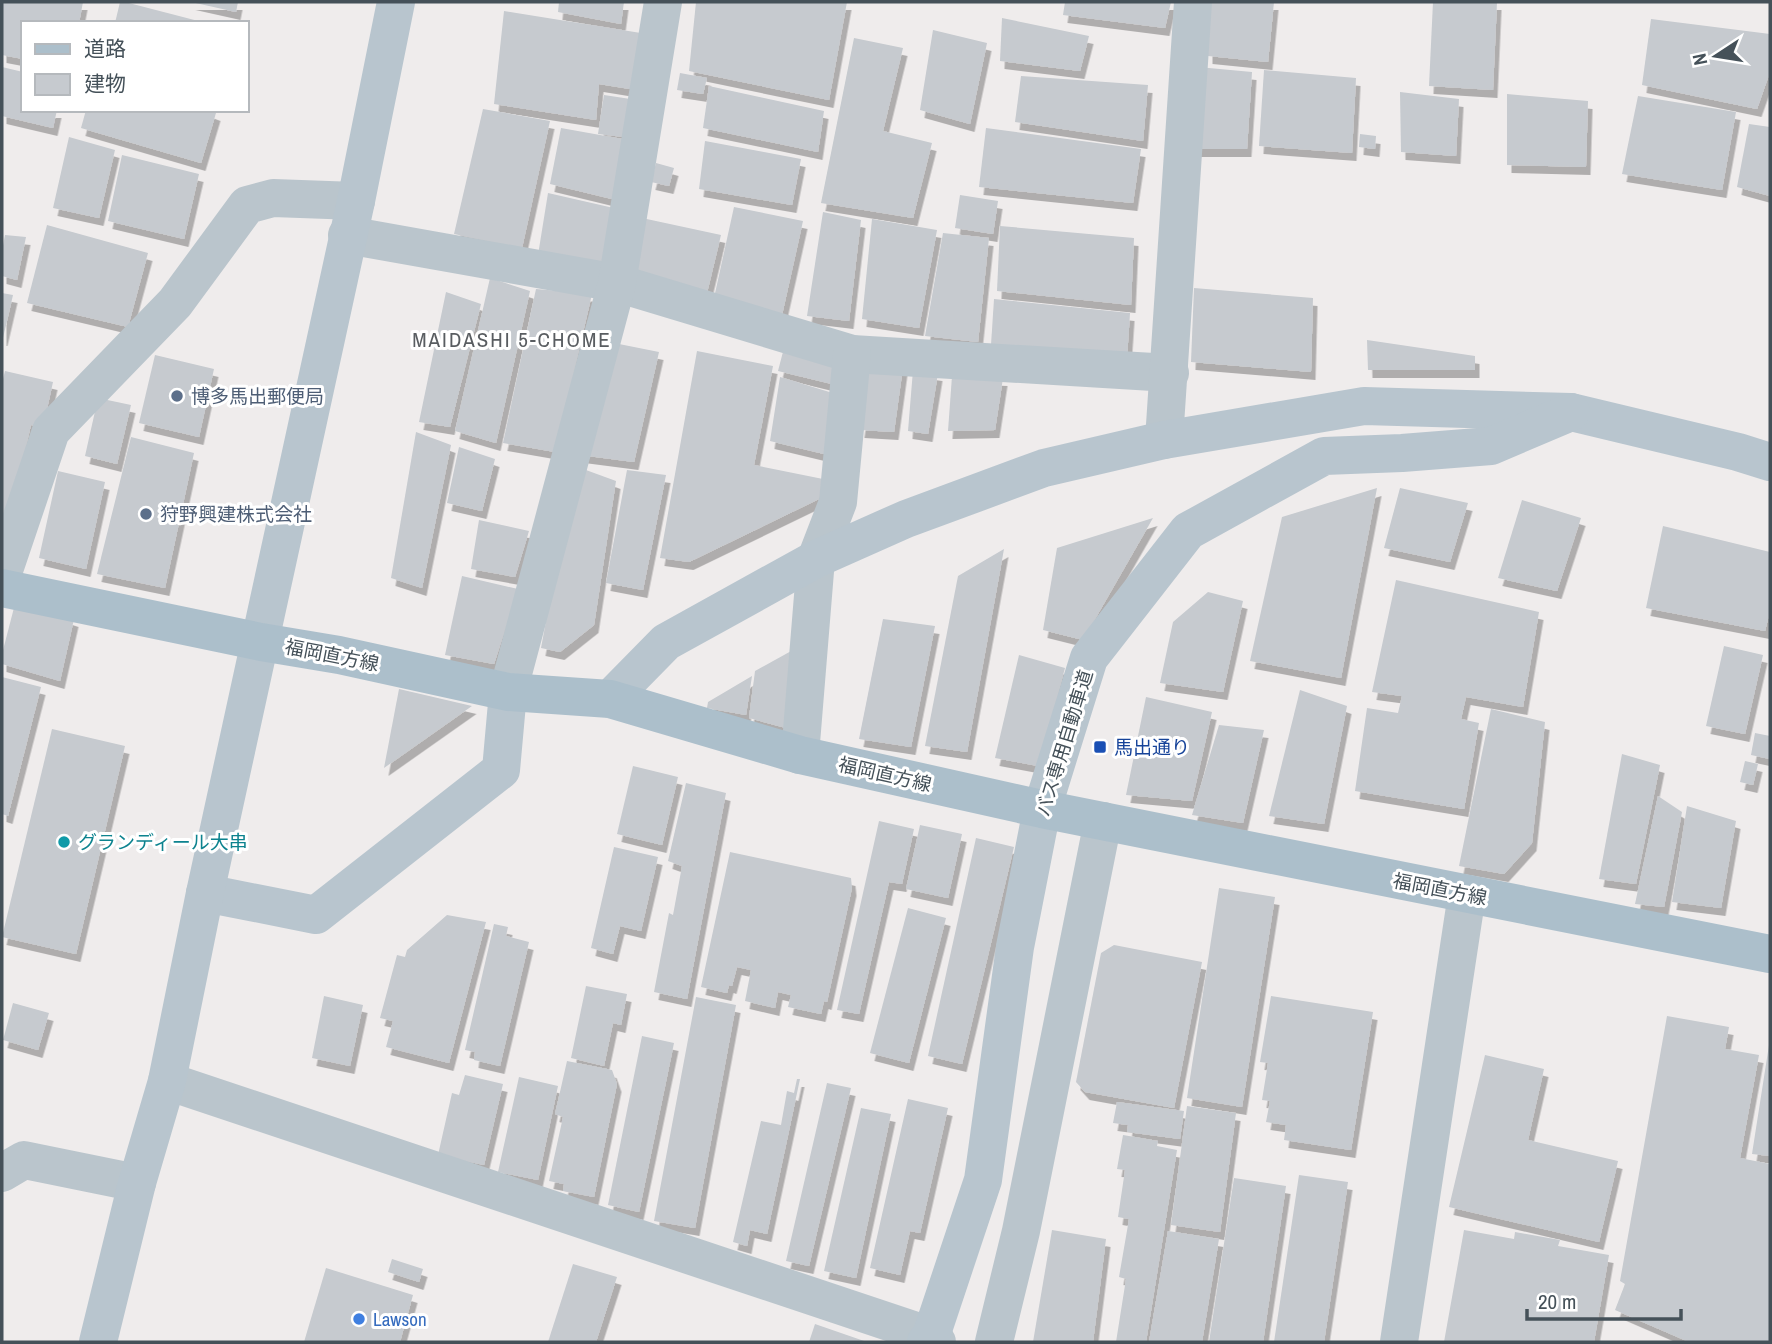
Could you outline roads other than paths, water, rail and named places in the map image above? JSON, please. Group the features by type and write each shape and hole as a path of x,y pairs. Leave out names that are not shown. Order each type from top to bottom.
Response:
{"main road":[{"name":"福岡直方線","path":"2,587 508,692 610,699 800,755 1042,809 1770,954"}],"street":[{"path":"98,1342 137,1183 167,1081 396,2"},
{"path":"205,893 316,915 501,770 508,692 617,283 663,2"},
{"path":"1164,440 1193,2"},
{"path":"2,576 51,431 176,303 247,205 273,198 617,283 852,354 1170,373"},
{"path":"800,755 816,559 838,502 852,354"},
{"path":"610,699 666,642 816,559 906,519 1044,468 1164,440 1364,406 1571,412 1770,462"},
{"name":"バス専用自動車道","path":"931,1340 983,1180 1015,947 1042,809 1089,658 1188,531 1324,456 1491,446 1571,412"},
{"path":"994,1342 1021,1231 1103,821"},
{"path":"1399,1342 1467,894"},
{"path":"167,1081 931,1340"},
{"path":"2,1172 24,1160 137,1183"}],"place":[{"name":"博多馬出郵便局","path":"177,396"},
{"name":"狩野興建株式会社","path":"146,514"},
{"name":"馬出通り","path":"1100,747"},
{"name":"グランディール大串","path":"64,842"},
{"name":"Lawson","path":"359,1319"}],"district":[{"name":"MAIDASHI 5-CHOME","path":"512,339"}]}
